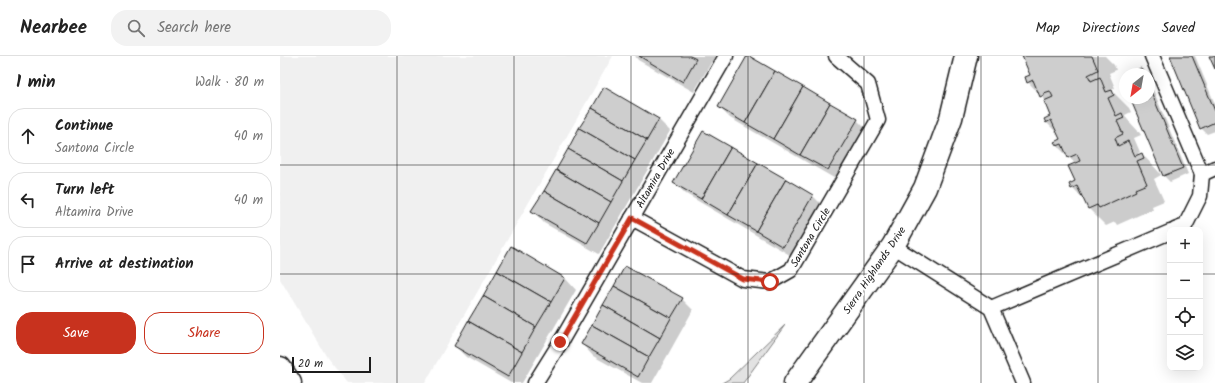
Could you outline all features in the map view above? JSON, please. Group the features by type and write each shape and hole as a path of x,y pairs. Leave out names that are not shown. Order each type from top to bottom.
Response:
{"street":[{"name":"Sierra Highlands Drive","path":"795,383 893,246 925,188 951,118 966,56"},
{"path":"280,368 290,383"}],"lane":[{"name":"Altamira Drive","path":"535,383 726,56"},
{"name":"Santona Circle","path":"632,218 743,279 770,282 791,270 878,120 868,84 836,56"},
{"path":"1152,56 1202,174 1200,196 1185,226 1182,227"},
{"path":"1202,174 1215,168"},
{"path":"991,308 1167,233"},
{"path":"893,246 991,308 1022,383"}],"shaded area":[{"path":"280,56 613,56 425,383 347,383 328,359 280,279"},
{"path":"785,325 743,383 722,383 729,379"}],"building":[{"path":"639,56 690,56 696,59 683,82"},
{"path":"747,56 775,71 745,123 718,107"},
{"path":"1022,56 1092,56 1098,70 1088,75 1091,81 1100,77 1106,92 1112,90 1114,95 1108,98 1116,116 1122,113 1124,118 1117,121 1123,134 1115,138 1118,146 1128,141 1135,156 1142,153 1144,158 1137,161 1147,184 1135,189 1136,191 1099,208 1097,205 1088,209 1077,186 1071,189 1069,184 1075,181 1068,166 1080,161 1077,154 1068,158 1062,144 1057,146 1054,142 1060,139 1051,120 1046,123 1044,119 1050,116 1044,101 1053,97 1050,91 1044,93 1044,95 1040,97 1033,80 1027,83 1025,77 1030,75"},
{"path":"1170,56 1192,56 1215,111 1215,122 1200,129"},
{"path":"1209,56 1215,56 1215,69"},
{"path":"775,71 803,87 773,139 745,123"},
{"path":"604,87 659,119 647,140 592,108"},
{"path":"803,87 830,103 800,155 773,139"},
{"path":"1155,101 1183,168 1163,176 1133,104 1155,104"},
{"path":"830,103 858,119 828,170 800,155"},
{"path":"592,108 647,140 635,160 579,128"},
{"path":"579,128 635,160 623,181 568,149"},
{"path":"703,131 731,147 701,199 673,183"},
{"path":"731,147 758,163 728,215 701,199"},
{"path":"568,149 623,181 611,202 556,170"},
{"path":"758,163 786,179 756,231 728,215"},
{"path":"556,170 611,202 599,223 544,191"},
{"path":"786,179 813,195 783,247 756,231"},
{"path":"544,191 599,223 587,243 531,211"},
{"path":"511,246 565,278 551,302 497,271"},
{"path":"625,266 683,298 671,318 614,286"},
{"path":"497,271 551,302 536,327 483,296"},
{"path":"614,286 671,318 660,338 603,305"},
{"path":"483,296 536,327 522,352 468,321"},
{"path":"603,305 660,338 649,357 592,325"},
{"path":"468,321 522,352 508,377 454,346"},
{"path":"592,325 649,357 638,377 581,344"}],"route":[{"path":"560,342 632,218 743,279 770,282"}]}
